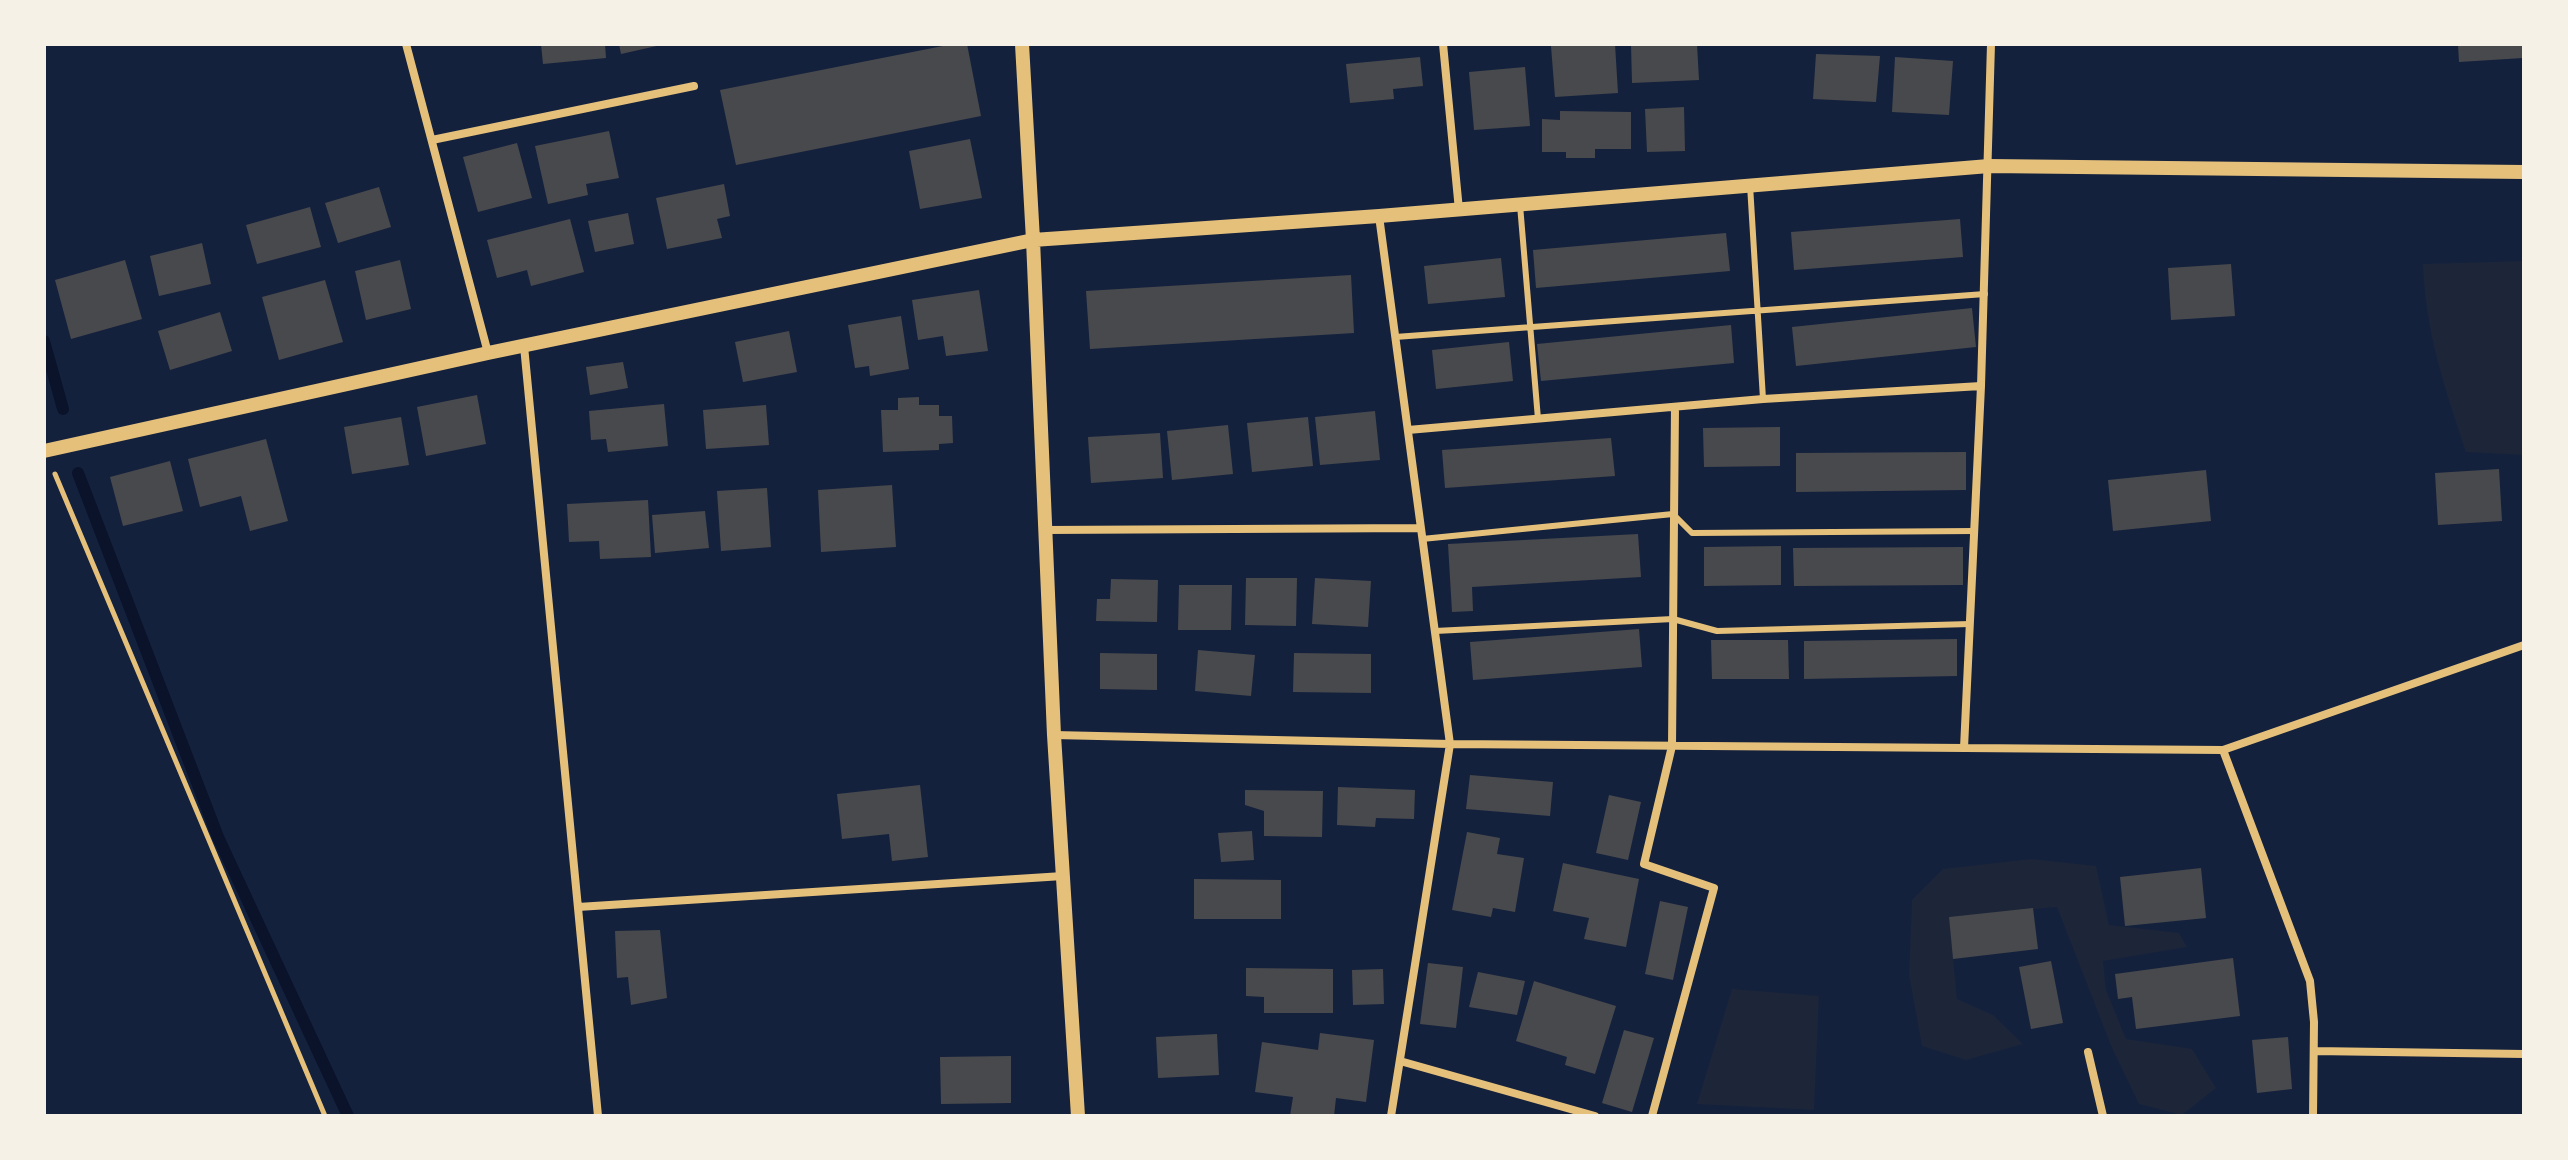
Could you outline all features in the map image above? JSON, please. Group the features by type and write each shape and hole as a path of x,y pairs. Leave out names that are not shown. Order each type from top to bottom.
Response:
{"street":[{"path":"406,44 488,353"},
{"path":"1022,44 1054,735 1078,1116"},
{"path":"1443,44 1459,210"},
{"path":"1964,748 1985,294 1991,44"},
{"path":"432,140 694,86"},
{"path":"45,451 488,353 1033,240 1459,210 1989,166 2524,172"},
{"path":"1379,216 1450,744 1391,1116"},
{"path":"524,346 598,1116"},
{"path":"1408,430 1763,399 1981,386"},
{"path":"1652,1116 1714,888 1644,864 1672,746 1675,407"},
{"path":"1045,530 1421,528"},
{"path":"1054,735 1450,744 2223,750 2524,645"},
{"path":"2223,750 2310,981 2314,1051 2313,1116"},
{"path":"578,907 1063,876"},
{"path":"2314,1051 2524,1054"},
{"path":"2088,1052 2103,1116"},
{"path":"1400,1061 1595,1116"}],"lane":[{"path":"1750,185 1763,399"},
{"path":"1520,205 1538,419"},
{"path":"1395,337 1985,294"},
{"path":"1422,539 1673,514 1692,533 1974,531"},
{"path":"1435,631 1673,619 1717,631 1970,624"}],"path":[{"path":"45,451 325,1116"}],"shaded area":[{"path":"2524,261 2524,455 2466,452 2432,336 2423,264"},
{"path":"2031,859 2096,866 2109,925 2179,933 2187,947 2103,961 2106,990 2126,1039 2192,1049 2216,1088 2182,1115 2139,1104 2112,1048 2057,907 1949,917 1957,999 1993,1015 2023,1044 1966,1060 1922,1046 1909,975 1912,900 1943,869"},
{"path":"1732,989 1819,996 1814,1110 1697,1104"}],"building":[{"path":"541,44 605,44 606,58 543,64"},
{"path":"619,44 661,44 661,45 621,54"},
{"path":"953,44 967,44 981,116 736,165 720,90"},
{"path":"1615,44 1618,93 1555,97 1551,46"},
{"path":"1631,44 1697,44 1699,80 1632,83"},
{"path":"2458,44 2522,44 2523,58 2459,62"},
{"path":"1816,54 1880,56 1876,102 1813,99"},
{"path":"1420,57 1423,86 1393,89 1394,99 1350,103 1346,64"},
{"path":"1895,57 1953,61 1949,115 1892,112"},
{"path":"1525,67 1530,126 1474,130 1469,72"},
{"path":"1684,107 1685,151 1647,152 1645,109"},
{"path":"1560,111 1631,112 1631,149 1595,149 1595,158 1566,158 1566,152 1542,152 1542,119 1560,120"},
{"path":"609,131 619,178 586,184 588,195 548,204 535,146"},
{"path":"970,139 982,198 920,209 909,151"},
{"path":"517,143 532,198 478,212 463,157"},
{"path":"724,184 730,216 717,219 722,238 667,249 656,198"},
{"path":"379,187 391,227 338,243 325,203"},
{"path":"310,207 321,247 257,264 246,225"},
{"path":"628,213 634,244 595,252 588,221"},
{"path":"570,219 584,272 531,286 527,270 497,278 487,240"},
{"path":"1960,219 1963,257 1794,270 1791,232"},
{"path":"1726,233 1730,271 1536,288 1533,250"},
{"path":"202,243 211,284 159,296 150,256"},
{"path":"1501,258 1505,297 1428,304 1424,266"},
{"path":"125,260 142,319 71,339 55,280"},
{"path":"400,260 411,309 366,320 355,271"},
{"path":"2231,264 2235,316 2171,320 2168,268"},
{"path":"1351,275 1354,333 1090,349 1086,291"},
{"path":"325,280 343,342 279,360 262,297"},
{"path":"979,290 988,351 946,356 943,336 918,340 912,300"},
{"path":"1972,308 1976,347 1796,366 1792,327"},
{"path":"220,312 232,351 170,370 158,331"},
{"path":"901,316 909,369 870,376 869,366 855,368 848,325"},
{"path":"1731,325 1734,363 1541,381 1537,344"},
{"path":"789,331 797,372 743,382 735,342"},
{"path":"1509,342 1513,381 1436,389 1432,350"},
{"path":"623,362 628,388 590,395 586,367"},
{"path":"477,395 486,444 426,456 417,407"},
{"path":"919,397 919,405 939,405 939,416 952,416 953,443 939,444 939,450 883,452 881,410 898,410 898,398"},
{"path":"664,404 668,446 608,452 606,439 591,440 589,411"},
{"path":"766,405 769,445 706,449 703,410"},
{"path":"1375,411 1380,460 1320,465 1315,417"},
{"path":"401,417 409,465 352,474 344,427"},
{"path":"1308,417 1313,466 1252,472 1247,423"},
{"path":"1228,425 1233,474 1172,480 1167,431"},
{"path":"1780,427 1780,466 1704,467 1703,428"},
{"path":"1160,433 1163,478 1091,483 1088,437"},
{"path":"1611,438 1615,476 1445,488 1442,450"},
{"path":"266,439 288,521 250,531 241,496 200,507 188,459"},
{"path":"1966,452 1966,490 1796,492 1796,453"},
{"path":"170,461 183,511 123,526 110,477"},
{"path":"2499,469 2502,521 2438,525 2435,473"},
{"path":"2206,470 2211,521 2113,531 2108,480"},
{"path":"892,485 896,547 821,552 818,490"},
{"path":"767,488 771,547 721,551 717,491"},
{"path":"648,500 651,557 600,559 599,541 569,542 567,504"},
{"path":"705,511 709,548 655,553 652,515"},
{"path":"1638,534 1641,577 1472,587 1473,611 1452,612 1448,544"},
{"path":"1781,546 1781,585 1704,586 1704,547"},
{"path":"1963,547 1963,585 1794,586 1793,548"},
{"path":"1246,578 1297,578 1296,626 1245,625"},
{"path":"1315,578 1371,581 1368,627 1312,624"},
{"path":"1111,579 1158,580 1157,622 1096,621 1097,599 1110,599"},
{"path":"1179,585 1232,585 1231,630 1178,630"},
{"path":"1639,629 1642,667 1473,680 1470,642"},
{"path":"1957,639 1957,676 1804,679 1804,641"},
{"path":"1711,640 1788,640 1789,679 1712,679"},
{"path":"1198,650 1255,655 1251,696 1195,691"},
{"path":"1100,653 1157,654 1157,690 1100,689"},
{"path":"1294,653 1371,654 1371,693 1293,692"},
{"path":"1470,775 1553,782 1550,816 1466,809"},
{"path":"920,785 928,857 892,861 889,834 842,839 837,794"},
{"path":"1338,787 1415,790 1414,819 1376,818 1375,827 1337,825"},
{"path":"1245,790 1323,791 1322,837 1264,836 1264,811 1245,805"},
{"path":"1609,795 1641,802 1628,860 1596,853"},
{"path":"1252,831 1254,860 1221,862 1218,833"},
{"path":"1467,832 1500,838 1497,854 1524,858 1515,912 1493,908 1491,917 1452,910"},
{"path":"1563,863 1639,879 1626,947 1584,939 1589,918 1553,911"},
{"path":"2201,868 2206,918 2125,926 2120,877"},
{"path":"1194,879 1281,880 1281,919 1194,919"},
{"path":"1660,901 1688,907 1673,980 1645,974"},
{"path":"2033,908 2038,949 1953,959 1949,917"},
{"path":"660,930 667,998 631,1005 628,977 617,978 615,931"},
{"path":"2233,958 2240,1016 2136,1029 2132,997 2118,999 2115,974"},
{"path":"2051,961 2063,1023 2031,1029 2019,967"},
{"path":"1428,963 1463,967 1456,1028 1420,1024"},
{"path":"1246,968 1333,969 1333,1013 1264,1013 1264,997 1246,996"},
{"path":"1383,969 1384,1004 1353,1005 1352,970"},
{"path":"1478,972 1525,981 1517,1015 1469,1007"},
{"path":"1534,981 1616,1006 1595,1074 1565,1065 1567,1057 1516,1041"},
{"path":"1624,1030 1654,1038 1632,1112 1602,1103"},
{"path":"1320,1033 1374,1040 1366,1102 1336,1098 1334,1116 1290,1116 1293,1097 1255,1092 1262,1042 1318,1050"},
{"path":"1217,1034 1219,1075 1158,1078 1156,1037"},
{"path":"2288,1037 2292,1089 2257,1093 2252,1040"},
{"path":"1011,1056 1011,1103 941,1104 940,1057"}],"waterway":[{"path":"44,341 63,409"},
{"path":"78,473 218,837 348,1116"}]}
